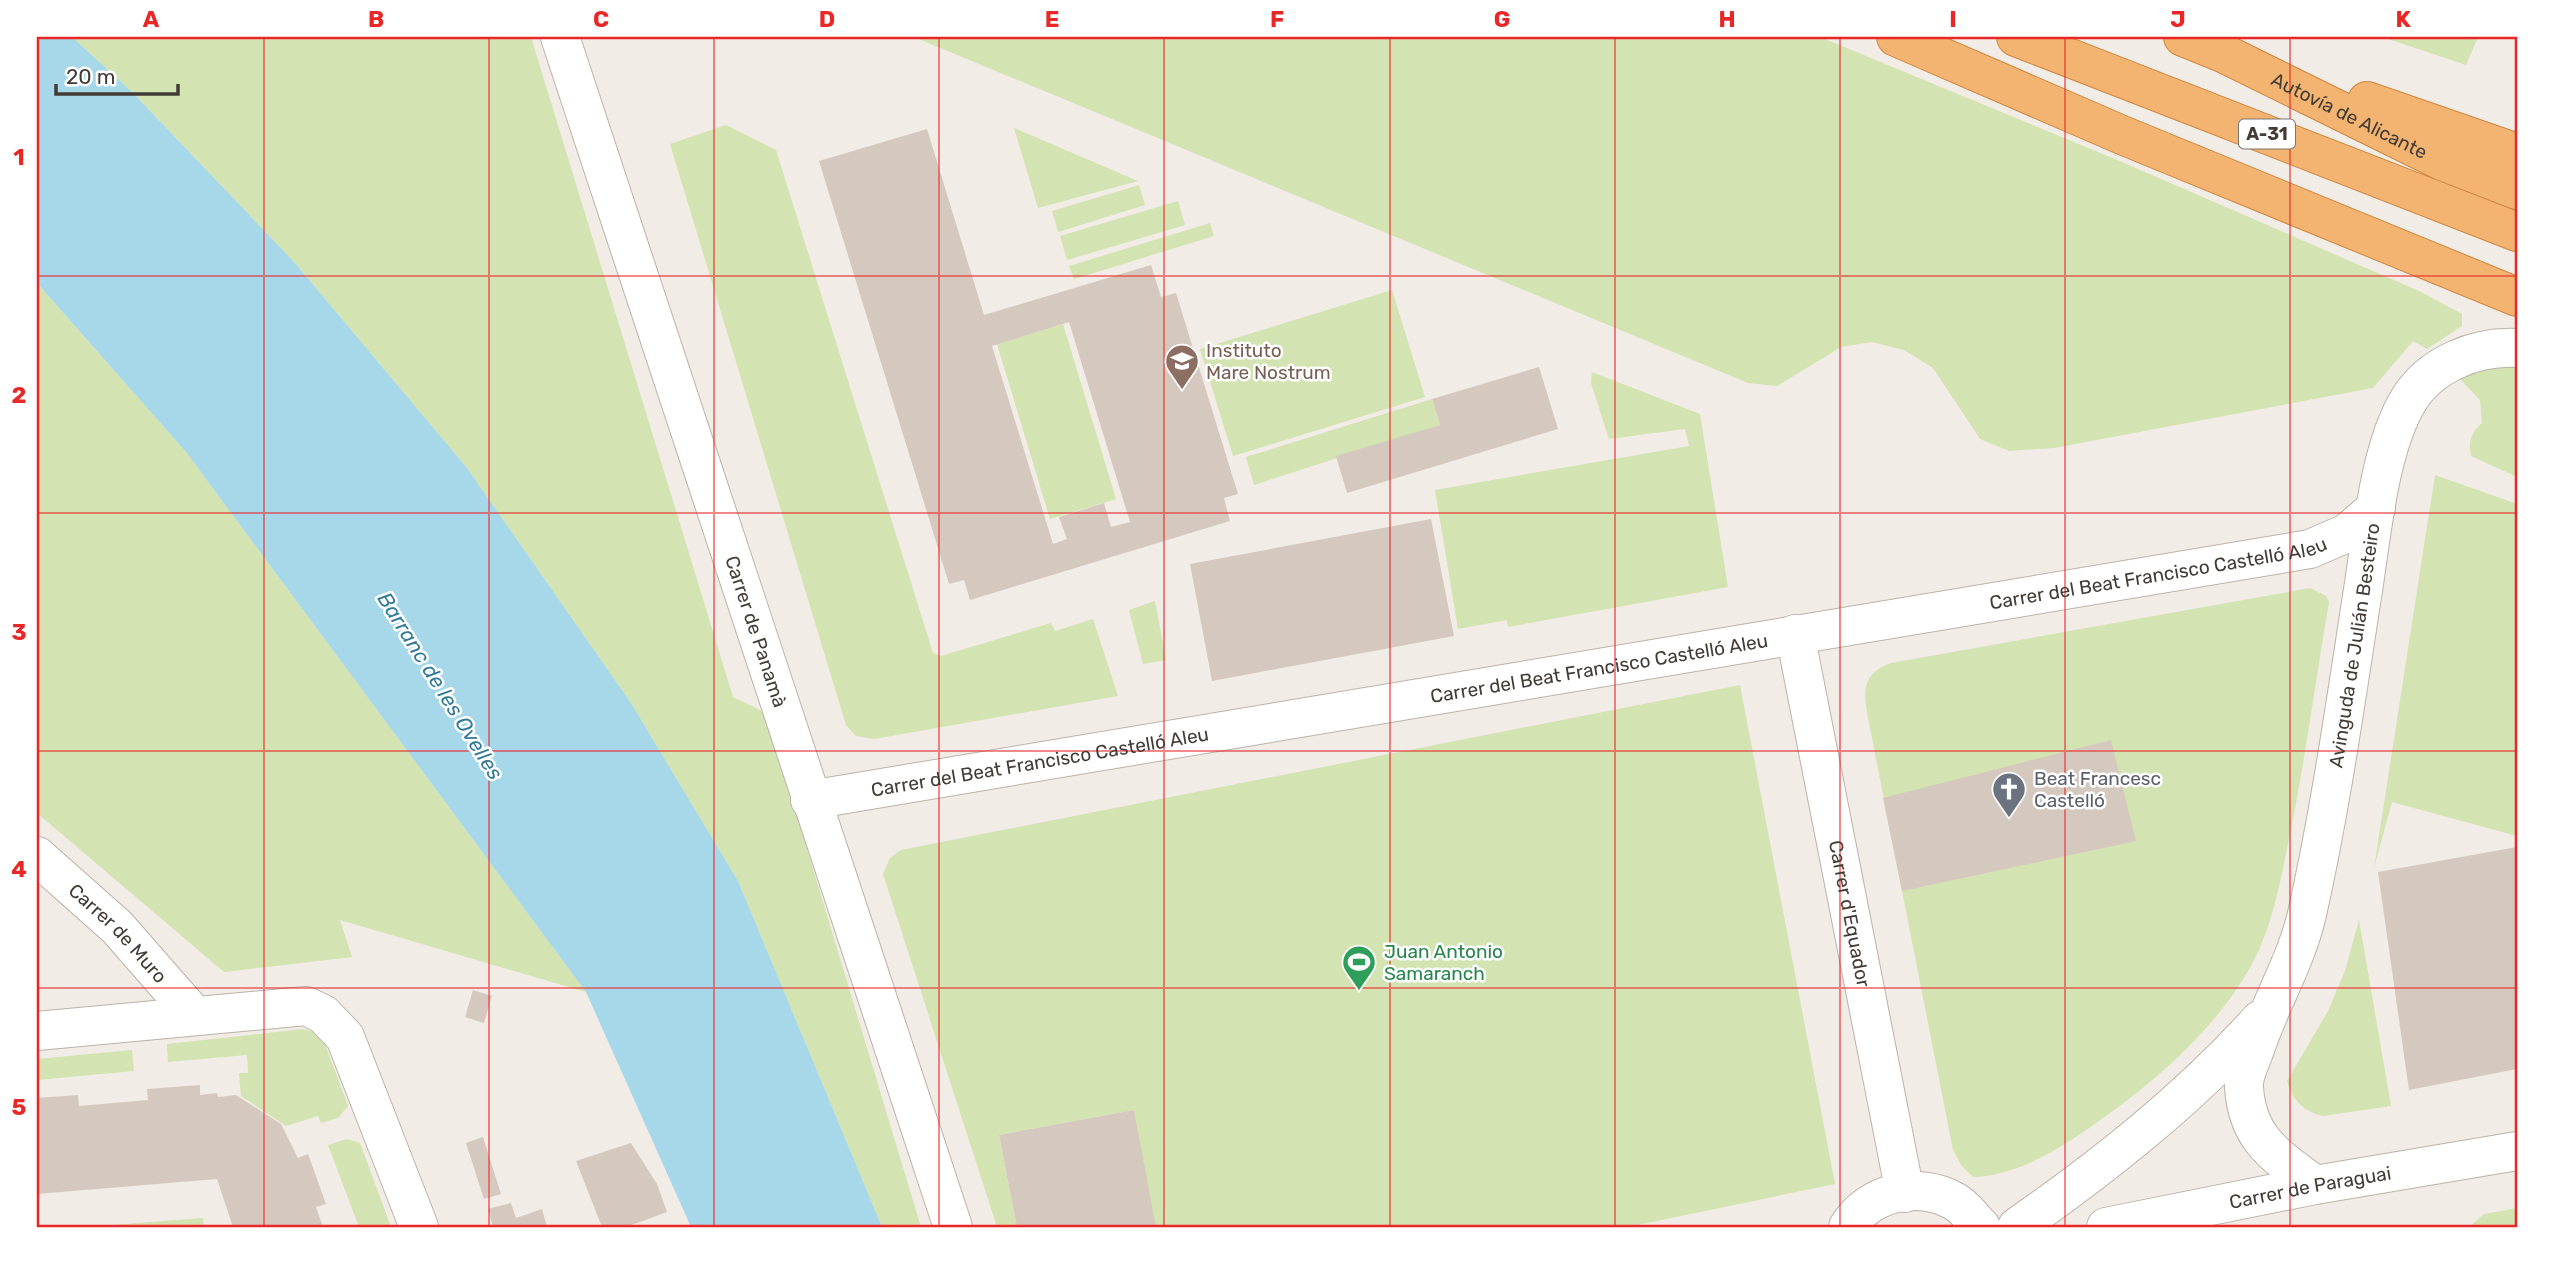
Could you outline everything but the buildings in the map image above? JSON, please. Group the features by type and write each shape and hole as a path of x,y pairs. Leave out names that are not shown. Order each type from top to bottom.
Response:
{"highway":[{"path":"1896,37 2122,135 2517,297"},
{"name":"A-31","path":"2016,37 2517,232"},
{"name":"Autovía de Alicante","path":"2183,37 2225,54 2442,161 2517,190"},
{"path":"2225,54 2517,153"}],"street":[{"name":"Carrer de Panamà","path":"560,37 953,1227"},
{"name":"Avinguda de Julián Besteiro","path":"2315,1185 2278,1158 2256,1135 2246,1112 2244,1083 2267,1012 2285,978 2304,925 2324,840 2376,508 2395,425 2410,398 2452,361 2477,351 2517,348"},
{"name":"Carrer del Beat Francisco Castelló Aleu","path":"810,800 2309,549 2347,533 2376,508"},
{"name":"Carrer d'Equador","path":"1795,634 1905,1193"},
{"name":"Carrer de Muro","path":"37,856 117,927 194,1015"},
{"path":"37,1031 306,1006 323,1014 345,1037 419,1227"},
{"name":"Avinguda de Julián Besteiro","path":"2017,1227 2084,1181 2234,1048 2267,1012"},
{"name":"Carrer de Paraguai","path":"2106,1227 2315,1185 2517,1152"},
{"path":"1848,1227 1856,1214 1881,1196 1923,1189 1955,1201 1981,1227"}],"green space":[{"path":"72,37 531,37 733,697 766,713 921,1227 882,1227 738,881 631,703 467,468 295,263 133,93"},
{"path":"914,37 1820,37 2122,162 2419,291 2462,314 2462,326 2427,349 2413,341 2373,388 2054,448 2009,451 1980,439 1933,368 1904,350 1872,342 1841,347 1777,386 1748,383"},
{"path":"2382,37 2478,37 2466,65"},
{"path":"726,125 776,150 933,653 941,656 1051,623 1055,631 1093,619 1118,696 874,739 856,736 846,725 670,144"},
{"path":"1014,128 1138,181 1038,208"},
{"path":"1139,185 1145,205 1058,232 1052,211"},
{"path":"1178,201 1185,225 1067,260 1060,236"},
{"path":"1210,223 1214,236 1074,279 1069,266"},
{"path":"37,283 186,452 586,992 340,920 352,957 224,972 37,813"},
{"path":"1392,290 1425,397 1233,456 1200,349"},
{"path":"1063,324 1116,499 1050,519 997,344"},
{"path":"2517,367 2517,477 2471,456 2471,438 2482,423 2480,400 2459,378 2481,369"},
{"path":"1592,372 1700,414 1728,587 1508,627 1507,620 1458,629 1435,490 1689,446 1685,429 1609,439 1591,383"},
{"path":"1432,399 1440,425 1254,485 1246,457"},
{"path":"2435,475 2517,504 2517,836 2392,802 2374,868"},
{"path":"2310,588 2326,596 2329,602 2300,783 2282,874 2270,920 2252,964 2224,1007 2207,1027 2170,1064 2130,1098 2046,1155 2010,1170 1973,1177 1961,1165 1953,1150 1868,718 1865,692 1870,678 1881,667 1891,663"},
{"path":"1155,601 1166,660 1143,664 1129,610"},
{"name":"Juan Antonio Samaranch","path":"1740,685 1835,1184 1628,1227 1155,1227 1134,1110 999,1135 1017,1227 997,1227 883,874 890,858 901,850"},
{"path":"2359,920 2391,1106 2323,1116 2310,1112 2300,1104 2287,1081 2328,1011 2345,971"},
{"path":"303,1029 318,1033 325,1044 348,1106 338,1118 321,1123 318,1116 286,1126 241,1096 239,1073 248,1073 247,1055 168,1062 167,1044"},
{"path":"132,1050 134,1071 37,1080 37,1059"},
{"path":"347,1139 360,1143 391,1227 359,1227 328,1145"},
{"path":"2517,1208 2517,1227 2469,1227 2484,1214"},
{"path":"203,1218 204,1227 87,1227"}],"water":[{"name":"Barranc de les Ovelles","path":"37,37 72,37 133,93 295,263 467,468 631,703 738,881 882,1227 691,1227 586,992 186,452 37,283"}],"place":[{"name":"Instituto Mare Nostrum","path":"1182,391"},
{"name":"Beat Francesc Castelló","path":"2009,819"},
{"name":"Juan Antonio Samaranch","path":"1359,992"}]}
